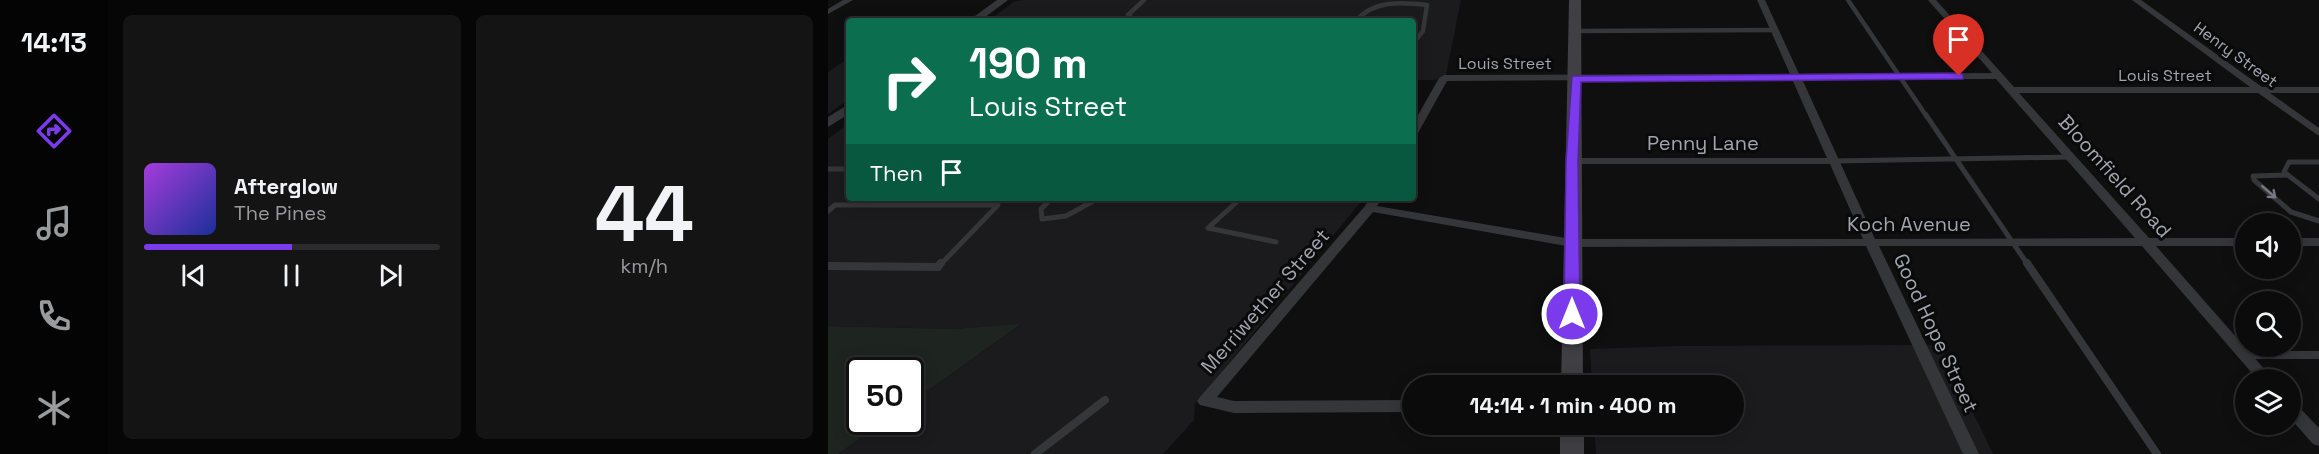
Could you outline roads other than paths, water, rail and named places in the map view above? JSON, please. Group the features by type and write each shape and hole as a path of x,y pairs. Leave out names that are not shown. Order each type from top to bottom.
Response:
{"main road":[{"path":"1572,375 1575,0"},
{"path":"1572,435 1572,454"}],"street":[{"path":"828,12 849,0"},
{"path":"977,18 1003,0"},
{"name":"Good Hope Street","path":"1761,0 1871,243 1971,454"},
{"name":"Bloomfield Road","path":"1932,0 2235,344"},
{"name":"Henry Street","path":"2136,0 2319,133"},
{"name":"Louis Street","path":"1416,128 1444,78 1998,76"},
{"name":"Louis Street","path":"2010,90 2319,90"},
{"name":"Penny Lane","path":"1572,161 1834,161"},
{"name":"Koch Avenue","path":"1373,201 1572,243 2235,242"},
{"name":"Merriwether Street","path":"1373,201 1205,401 1233,407 1402,406"},
{"path":"2301,242 2319,242"},
{"name":"Bloomfield Road","path":"2247,357 2257,369"},
{"path":"2301,419 2319,439"}],"lane":[{"path":"1132,18 1128,15 1144,0"},
{"path":"1848,0 2157,454"},
{"path":"1358,18 1367,8 1384,3 1427,5 1426,20 1416,42"},
{"path":"1575,31 1774,30"},
{"path":"1834,161 2070,157"},
{"path":"2319,162 2289,162 2284,172 2319,199"},
{"path":"828,169 846,169"},
{"path":"2288,174 2253,176 2254,180 2291,212 2319,221"},
{"path":"958,205 961,201"},
{"path":"1049,201 1041,209 1042,219 1056,220 1071,216 1094,201"},
{"path":"1237,201 1208,228 1276,242"},
{"path":"828,211 835,205 998,205 938,267 828,266"},
{"path":"2301,355 2319,355"},
{"path":"1035,454 1105,400"}]}
